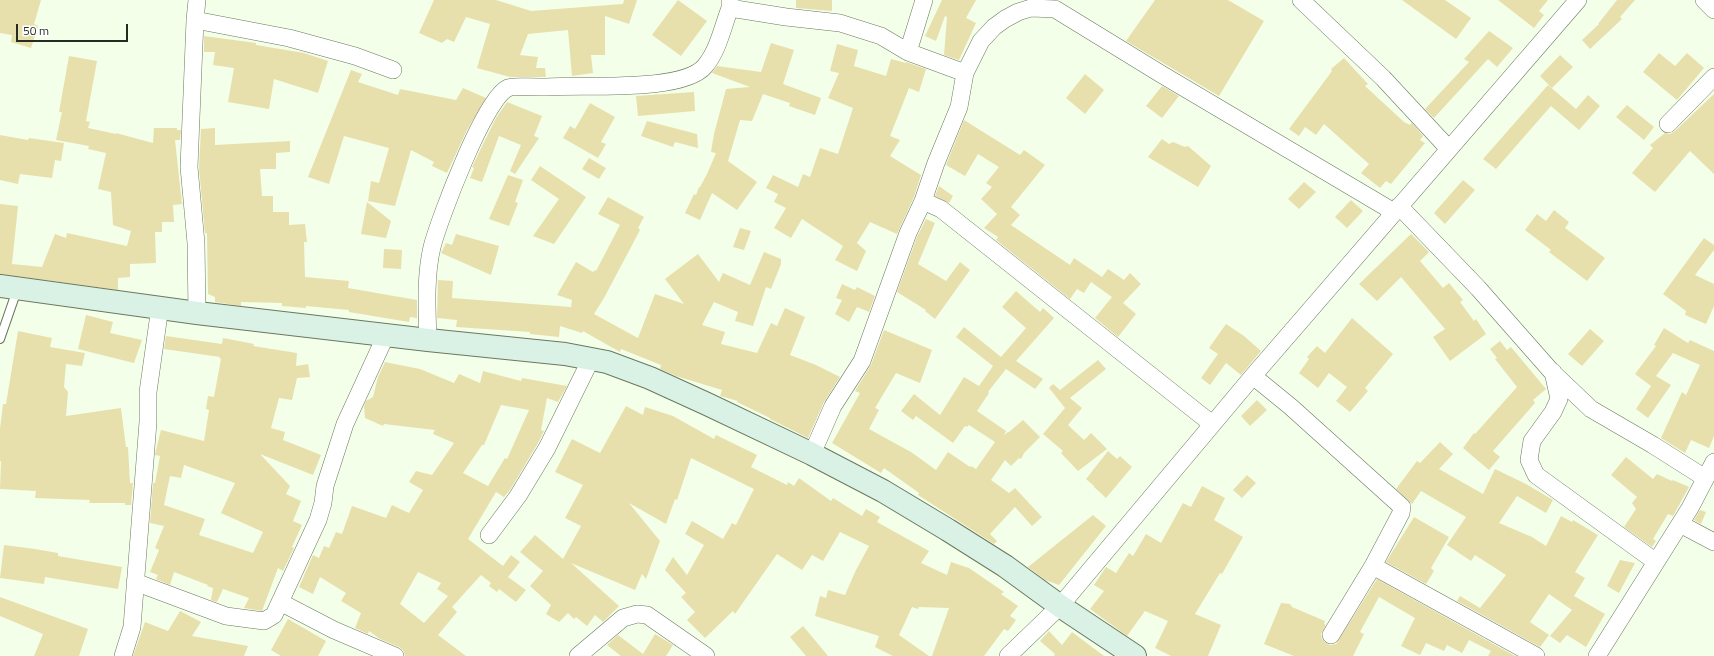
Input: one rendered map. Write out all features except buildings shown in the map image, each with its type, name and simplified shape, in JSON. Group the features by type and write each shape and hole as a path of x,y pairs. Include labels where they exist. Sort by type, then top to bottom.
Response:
{"street":[{"path":"197,0 194,20 189,167 196,243 197,312"},
{"path":"908,52 924,0"},
{"path":"1300,0 1383,78 1449,149"},
{"path":"1008,656 1060,606 1253,376 1578,0"},
{"path":"1704,0 1714,10"},
{"path":"428,340 428,276 432,247 468,150 490,107 501,91 510,87 607,87 671,81 689,77 699,72 706,65 714,51 730,4 786,18 840,23 881,36 908,52 965,73"},
{"path":"812,454 834,406 862,361 908,233 923,201 936,163 959,106 965,73 981,41 994,27 1018,12 1031,8 1057,4 1174,82 1397,209 1478,288 1552,372 1592,409 1705,478"},
{"path":"194,20 289,38 354,56 393,70"},
{"path":"1668,124 1714,77"},
{"path":"923,201 941,209 1212,424"},
{"path":"8,288 607,362 650,378 812,454 883,492 948,530 1005,566 1060,606 1135,656"},
{"path":"123,656 132,627 148,422 148,392 160,307"},
{"path":"135,582 226,616 256,621 270,619 274,615 318,520 323,503 325,486 345,424 386,335"},
{"path":"489,535 518,496 547,448 591,359"},
{"path":"1552,372 1559,399 1553,412 1532,441 1529,460 1536,476 1656,562"},
{"path":"1253,376 1291,407 1402,507 1401,513 1373,566 1331,635"},
{"path":"1597,656 1690,508 1714,462"},
{"path":"1680,524 1714,542"},
{"path":"1373,566 1536,656"},
{"path":"280,602 334,630 395,656"},
{"path":"578,656 623,618 637,614 647,615 706,656"}],"lane":[{"path":"0,339 8,288"}]}
